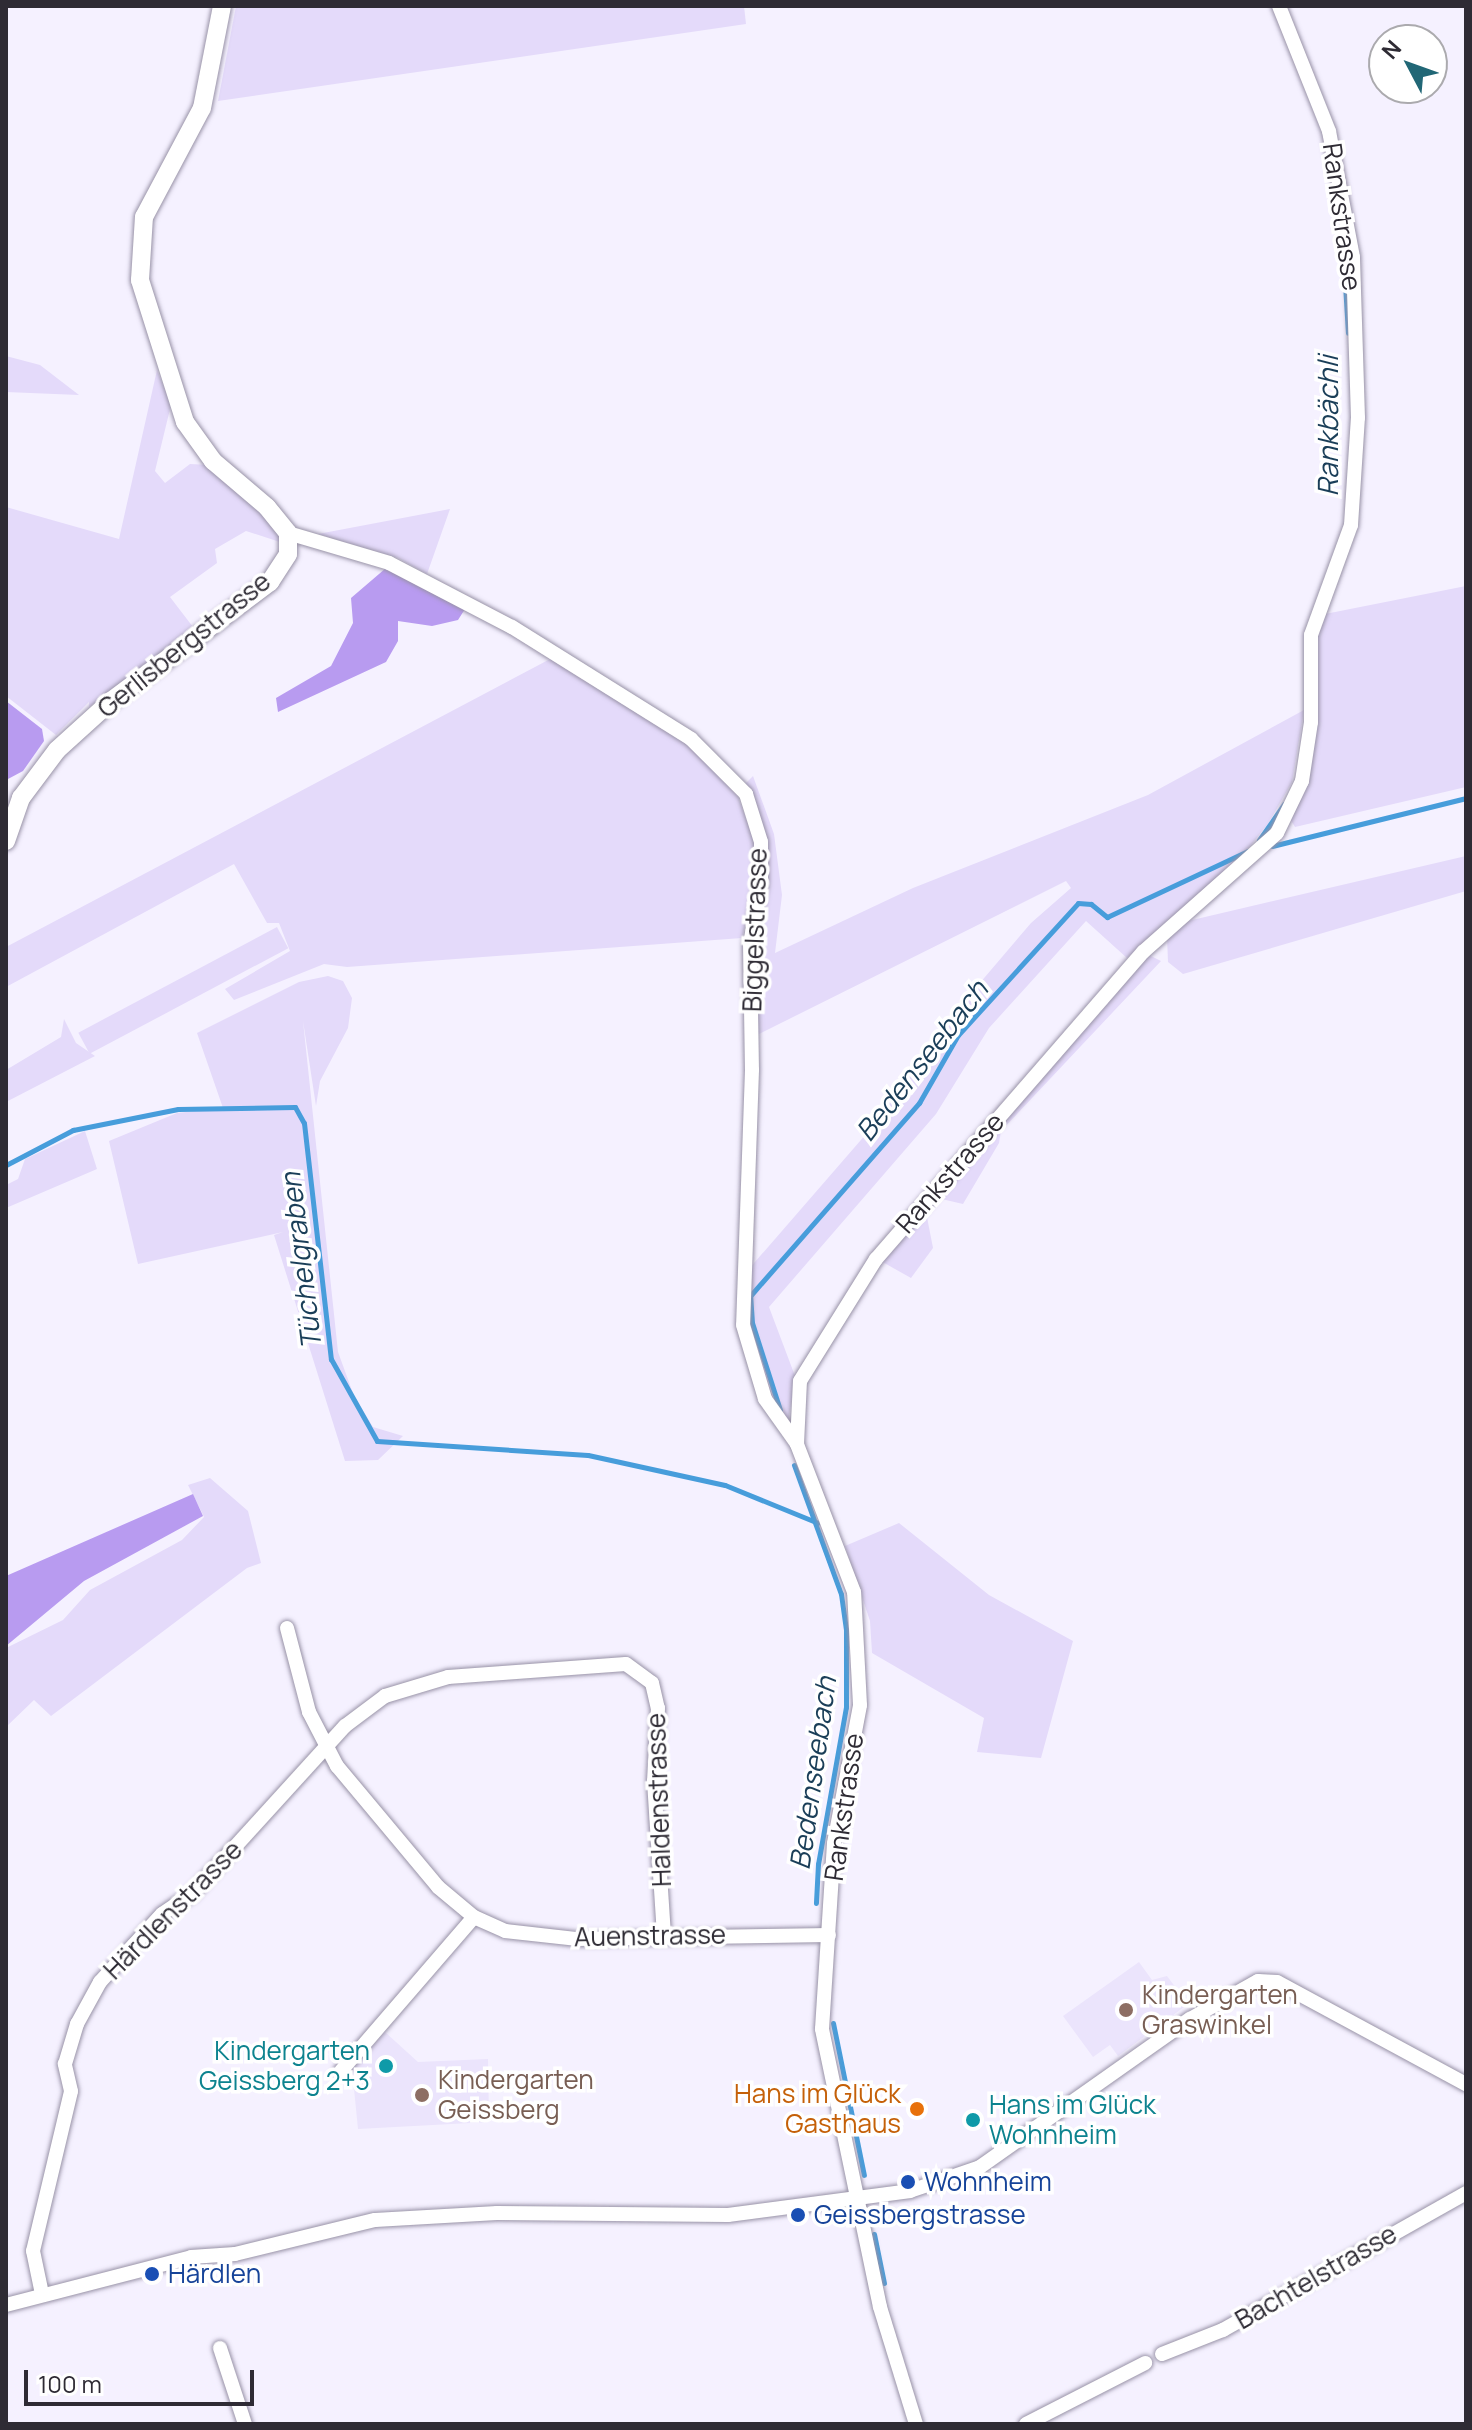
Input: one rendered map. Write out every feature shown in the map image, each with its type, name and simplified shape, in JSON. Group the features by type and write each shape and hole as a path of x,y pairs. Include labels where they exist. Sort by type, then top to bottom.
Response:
{"street":[{"path":"222,6 202,108 144,217 140,280 185,422 213,461 267,507 288,533"},
{"name":"Rankstrasse","path":"916,2424 880,2307 822,2029 834,1843 860,1705 854,1592 797,1444 800,1381 876,1259 1143,952 1277,833 1302,781 1311,722 1311,635 1351,525 1358,403 1353,257 1329,131 1279,6"},
{"name":"Gerlisbergstrasse","path":"6,841 21,798 57,750 111,701 270,582 288,554 288,533"},
{"name":"Biggelstrasse","path":"288,533 389,563 512,627 604,680 691,739 746,794 761,842 761,883 750,944 752,1070 743,1325 765,1399 797,1444"},
{"name":"Auenstrasse","path":"287,1628 309,1712 346,1777 438,1887 474,1917 524,1935 829,1935"},
{"name":"Haldenstrasse","path":"327,1746 385,1696 448,1677 626,1664 652,1683 658,1708 654,1781 664,1934"},
{"name":"Härdlenstrasse","path":"42,2294 33,2251 71,2091 65,2064 77,2024 100,1982 124,1955 162,1914 192,1894 327,1746"},
{"path":"341,2071 474,1917"},
{"path":"6,2305 42,2294 375,2220 497,2213 728,2215 910,2191 980,2167 1190,2019 1258,1981 1277,1982 1466,2084"},
{"name":"Bachtelstrasse","path":"1162,2354 1223,2330 1466,2193"},
{"path":"220,2348 245,2424"},
{"path":"1026,2424 1145,2363"}],"shaded area":[{"path":"236,6 744,6 746,24 218,101"},
{"path":"6,356 40,365 79,395 6,392"},
{"path":"157,370 171,405 155,471 165,483 190,464 209,465 264,509 283,543 246,531 215,549 217,563 170,597 193,627 89,707 89,702 56,735 6,696 6,507 119,539"},
{"path":"450,509 427,574 398,558 318,534"},
{"path":"386,568 465,609 458,620 432,626 398,621 398,641 386,662 278,712 276,698 331,666 353,623 351,598"},
{"path":"1466,586 1466,787 1295,827 1289,817 1306,781 1316,635 1325,614"},
{"path":"552,658 686,742 738,797 755,844 755,882 742,938 347,967 324,964 234,1000 225,989 290,951 279,923 267,923 234,864 6,987 6,947"},
{"path":"6,701 42,729 44,741 23,771 8,779"},
{"path":"1304,710 1292,782 1268,824 1229,872 1127,958 1086,921 989,1028 936,1114 769,1307 795,1376 788,1423 770,1398 748,1325 748,1270 880,1118 933,1038 1031,923 1071,888 1066,881 757,1035 755,945 765,883 745,784 753,776 774,834 782,895 775,953 913,888 1148,795"},
{"path":"1466,856 1466,891 1183,974 1168,962 1167,937 1188,921"},
{"path":"277,927 288,948 90,1054 78,1033"},
{"path":"1147,954 1161,961 1001,1131 999,1143 963,1204 933,1197"},
{"path":"328,976 343,981 352,998 348,1028 320,1081 316,1106 303,1021 338,1352 354,1396 373,1427 403,1436 378,1460 345,1461 274,1235 283,1232 138,1264 109,1141 177,1113 223,1108 197,1033 299,982"},
{"path":"64,1019 76,1043 95,1056 6,1102 6,1070 61,1037"},
{"path":"85,1131 97,1169 6,1208 6,1185 18,1179 25,1159"},
{"path":"925,1207 933,1248 911,1278 879,1260"},
{"path":"210,1478 248,1511 261,1563 247,1568 51,1716 34,1700 6,1727 6,1648 63,1620 90,1590 182,1540 204,1517 188,1485"},
{"path":"193,1494 203,1516 84,1581 6,1646 6,1576"},
{"path":"899,1523 989,1595 1073,1641 1041,1758 977,1752 984,1718 872,1653 870,1621 845,1546"},
{"name":"Kindergarten Graswinkel","path":"1139,1962 1152,1980 1167,1976 1188,2004 1118,2056 1110,2045 1093,2057 1063,2016"},
{"name":"Kindergarten Geissberg","path":"385,2032 418,2062 488,2059 489,2122 358,2129 352,2069"}],"waterway":[{"name":"Rankbächli","path":"1342,235 1348,333"},
{"name":"Bedenseebach","path":"1272,846 1466,798"},
{"name":"Rankbächli","path":"1259,840 1284,804"},
{"name":"Bedenseebach","path":"780,1410 752,1323 750,1296 919,1103 958,1035 1078,903 1091,904 1107,917 1248,851"},
{"name":"Tüchelgraben","path":"6,1165 73,1130 178,1109 295,1107 304,1123 331,1359 377,1441 588,1455 725,1485 818,1523"},
{"name":"Bedenseebach","path":"794,1465 841,1594 846,1631 846,1707 818,1864 816,1903"},
{"name":"Bedenseebach","path":"833,2023 864,2175"},
{"name":"Bedenseebach","path":"874,2234 884,2283"}],"place":[{"name":"Kindergarten Graswinkel","path":"1126,2010"},
{"name":"Kindergarten Geissberg 2+3","path":"386,2066"},
{"name":"Kindergarten Geissberg","path":"422,2095"},
{"name":"Hans im Glück Gasthaus","path":"917,2109"},
{"name":"Hans im Glück Wohnheim","path":"973,2120"},
{"name":"Wohnheim","path":"908,2182"},
{"name":"Geissbergstrasse","path":"798,2215"},
{"name":"Härdlen","path":"152,2274"}]}
